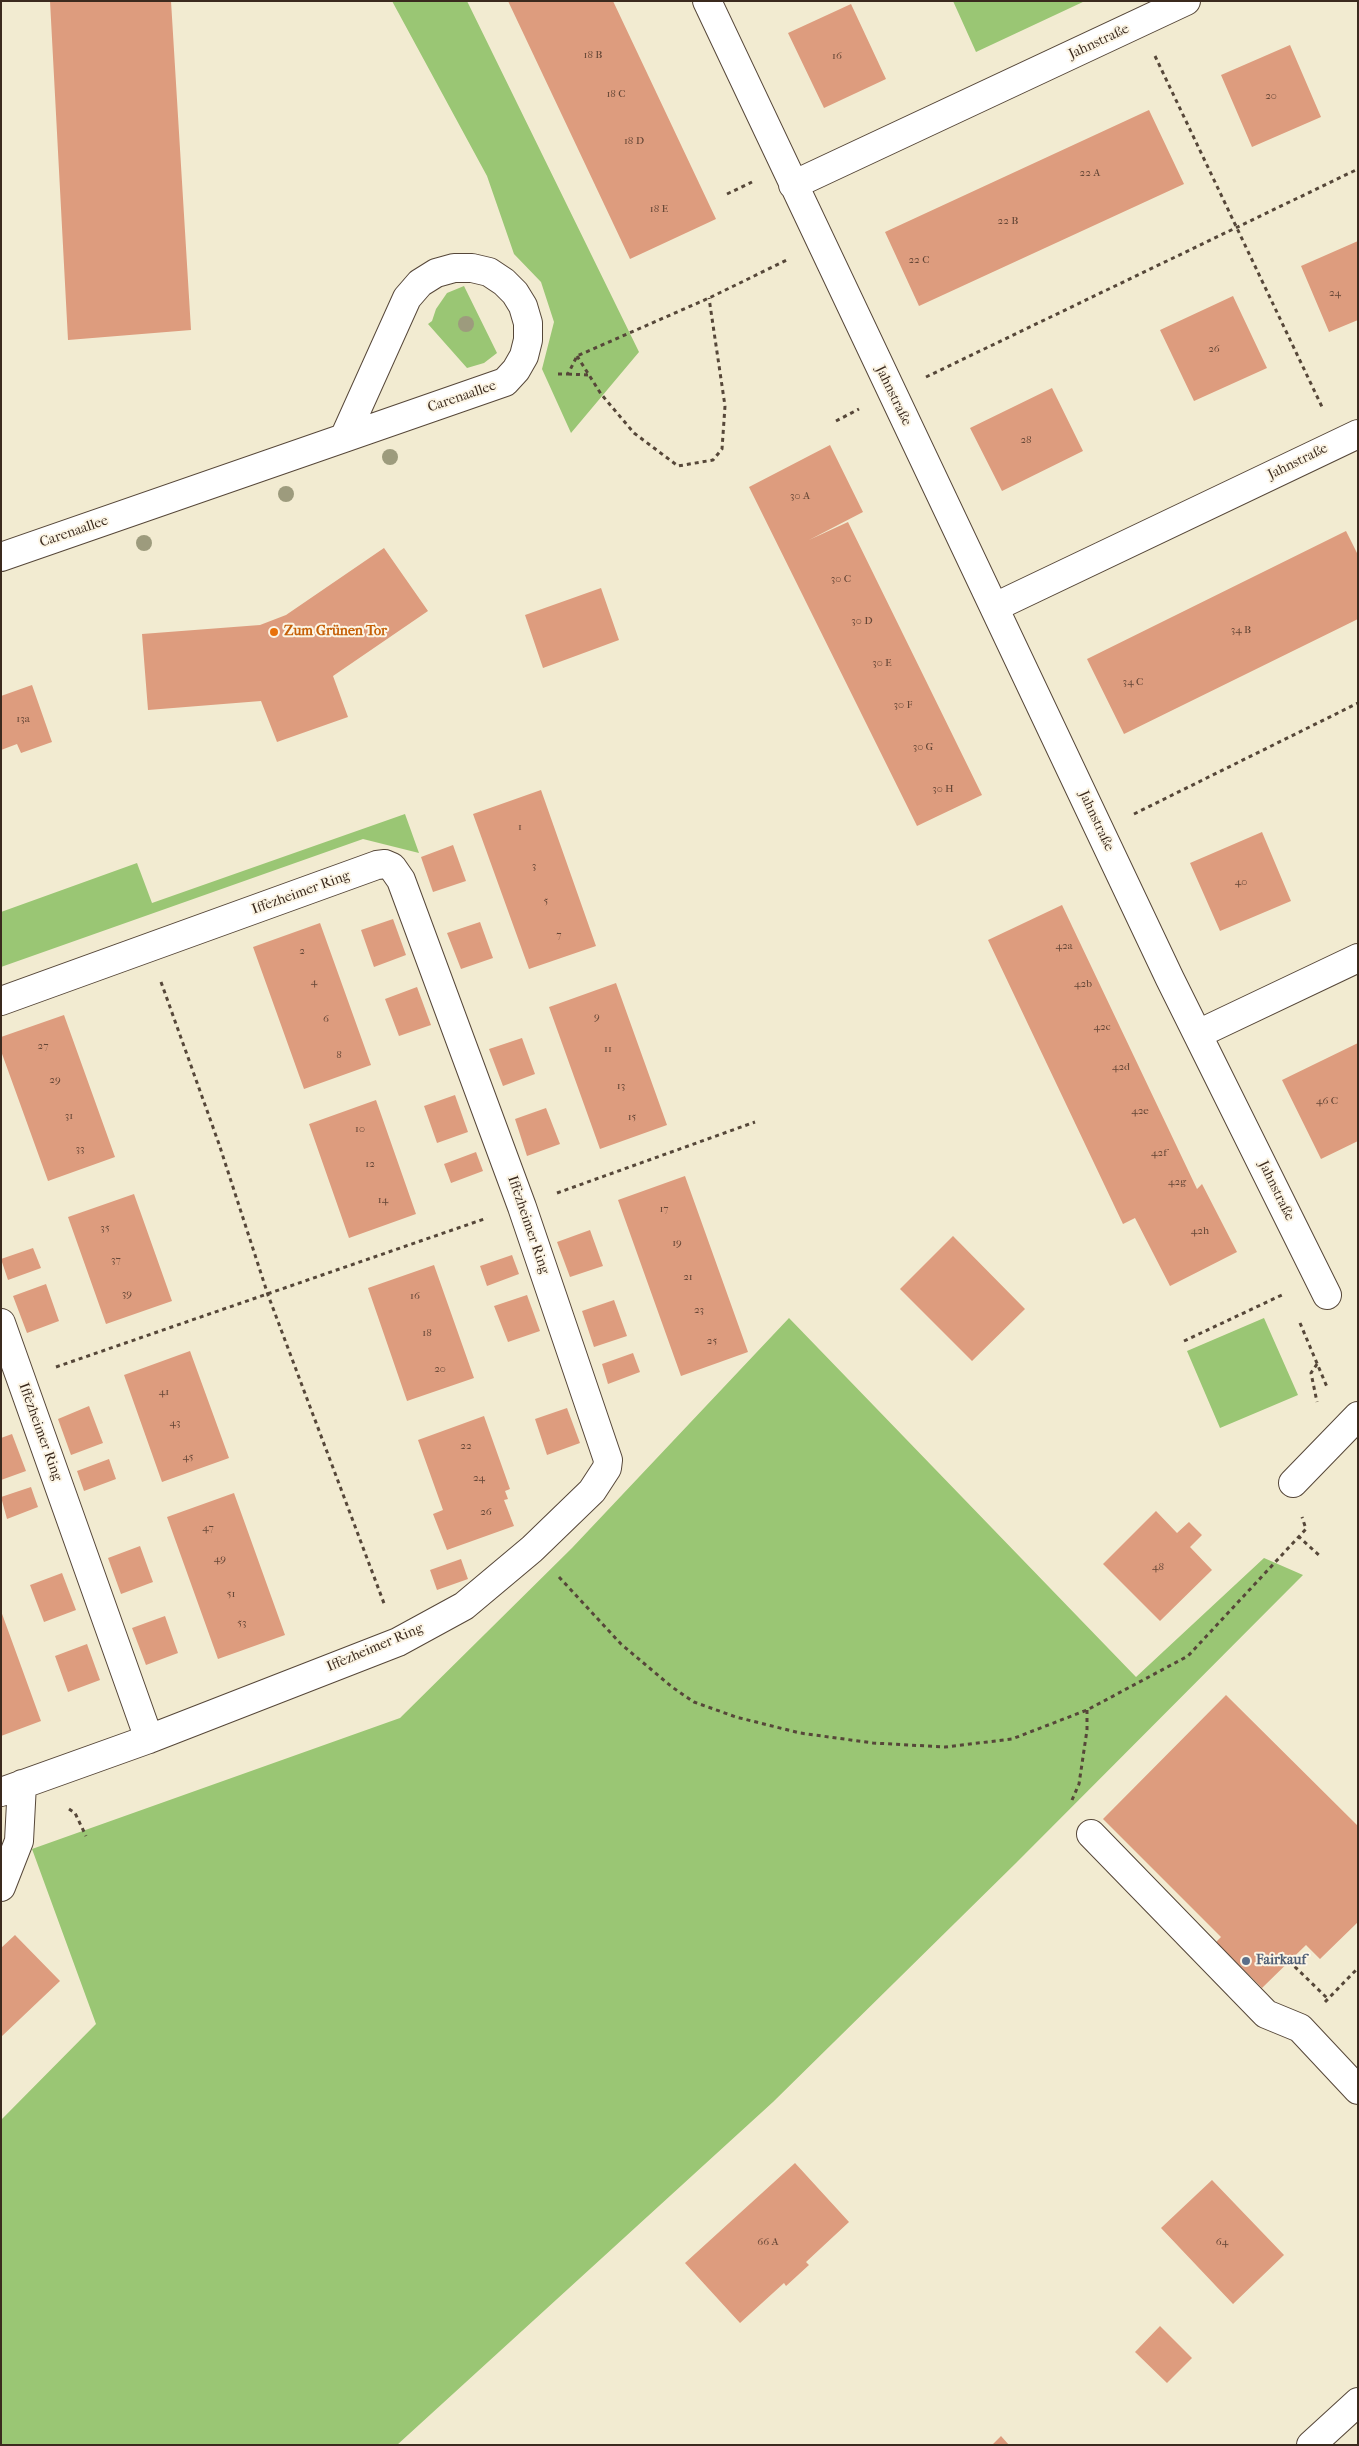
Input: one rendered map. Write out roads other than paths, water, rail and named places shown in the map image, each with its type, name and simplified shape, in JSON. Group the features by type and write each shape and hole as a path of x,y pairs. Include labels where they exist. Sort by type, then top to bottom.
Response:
{"street":[{"name":"Jahnstraße","path":"707,1 1100,830 1327,1295"},
{"name":"Jahnstraße","path":"793,185 1186,1"},
{"name":"Carenaallee","path":"1,557 344,438 505,382 516,370 524,356 528,340 526,315 515,293 504,282 489,272 472,268 454,268 436,273 420,283 407,298 344,438"},
{"name":"Jahnstraße","path":"995,607 1348,438"},
{"name":"Iffezheimer Ring","path":"1,1001 377,865 386,864 392,867 401,880 522,1207 606,1452 607,1468 592,1491 532,1549 464,1606 398,1642 149,1739 11,1788"},
{"path":"1198,1034 1358,958"},
{"name":"Iffezheimer Ring","path":"1,1323 149,1739"},
{"path":"1292,1483 1358,1416"},
{"path":"1,1887 19,1841 11,1788"},
{"path":"1091,1834 1266,2014 1300,2028 1358,2090"},
{"path":"1311,2445 1358,2402"}],"place":[{"name":"Zum Grünen Tor","path":"274,632"},
{"name":"Fairkauf","path":"1246,1961"}]}
